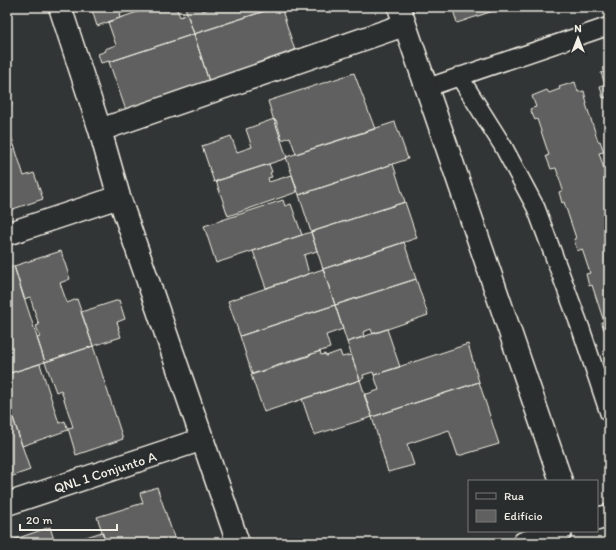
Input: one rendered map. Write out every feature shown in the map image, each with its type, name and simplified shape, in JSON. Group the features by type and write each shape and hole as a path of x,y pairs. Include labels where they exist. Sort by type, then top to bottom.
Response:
{"street":[{"path":"60,7 100,130 119,197 238,543"},
{"path":"100,130 402,16 561,480"},
{"path":"7,234 119,197"},
{"name":"QNL 1 Conjunto A","path":"7,504 203,439"},
{"path":"598,520 609,516"},
{"path":"524,543 558,532"}],"lane":[{"path":"426,88 609,26"},
{"path":"459,76 503,146 536,208 581,329 609,413"}],"building":[{"path":"91,7 140,7 119,14 120,18 97,26"},
{"path":"152,7 153,11 162,7 176,7 180,17 187,14 194,34 109,62 101,63 98,54 106,51 105,49 116,45 108,22"},
{"path":"185,7 201,7 203,11 210,7 277,7 194,34"},
{"path":"281,7 297,57 211,88 194,34"},
{"path":"452,7 505,7 457,23"},
{"path":"194,34 211,88 128,116 109,62"},
{"path":"609,70 609,106 606,97 603,98 600,86 605,84 601,73"},
{"path":"354,73 375,129 296,154 290,137 282,140 268,101"},
{"path":"575,82 578,92 584,91 586,104 598,141 600,141 604,152 599,153 606,175 609,174 609,333 606,334 601,322 604,322 592,285 589,286 586,274 590,273 582,249 577,251 574,239 576,238 564,202 562,203 559,192 563,190 556,168 551,169 546,156 549,155 537,119 535,120 530,109 536,107 532,96 547,90 549,93 560,89 559,87"},
{"path":"7,89 12,105 7,107"},
{"path":"274,119 287,158 214,182 202,146 231,136 237,152 252,147 246,129"},
{"path":"395,122 408,159 299,195 286,157"},
{"path":"7,123 24,176 34,173 43,199 7,211"},
{"path":"269,164 272,177 268,178 269,182 292,175 297,192 228,216 216,181"},
{"path":"393,164 405,202 311,232 299,195"},
{"path":"283,200 285,206 291,204 302,235 216,263 204,226"},
{"path":"405,202 417,238 323,269 311,232"},
{"path":"311,232 317,251 304,255 309,274 266,288 253,251"},
{"path":"404,242 416,279 335,305 323,269"},
{"path":"61,251 70,279 60,283 67,303 77,299 93,346 45,362 37,338 40,337 36,326 39,325 30,297 24,299 14,266"},
{"path":"14,266 45,362 7,374 7,269"},
{"path":"323,269 335,305 240,336 228,301"},
{"path":"416,279 428,315 373,334 371,329 363,332 364,337 347,342 335,305"},
{"path":"119,300 125,319 117,322 121,337 93,346 81,312"},
{"path":"335,305 343,329 326,335 330,348 252,374 240,336"},
{"path":"387,329 400,367 374,375 373,372 363,375 364,378 360,380 347,342"},
{"path":"468,344 479,382 372,417 364,395 379,390 374,375"},
{"path":"93,346 123,439 76,455 68,428 73,427 61,390 56,392 45,362"},
{"path":"320,351 321,355 325,354 326,356 340,351 342,357 351,355 360,380 264,412 251,375"},
{"path":"40,364 59,423 65,421 68,430 22,446 7,399 7,374"},
{"path":"360,380 372,417 314,435 302,399"},
{"path":"479,382 499,444 458,456 449,430 407,444 414,465 388,472 372,417"},
{"path":"7,399 30,470 7,478"},
{"path":"157,487 176,543 106,543 97,517 143,503 140,493"},
{"path":"50,527 55,543 7,543 7,542"},
{"path":"102,532 106,543 68,543"}]}
